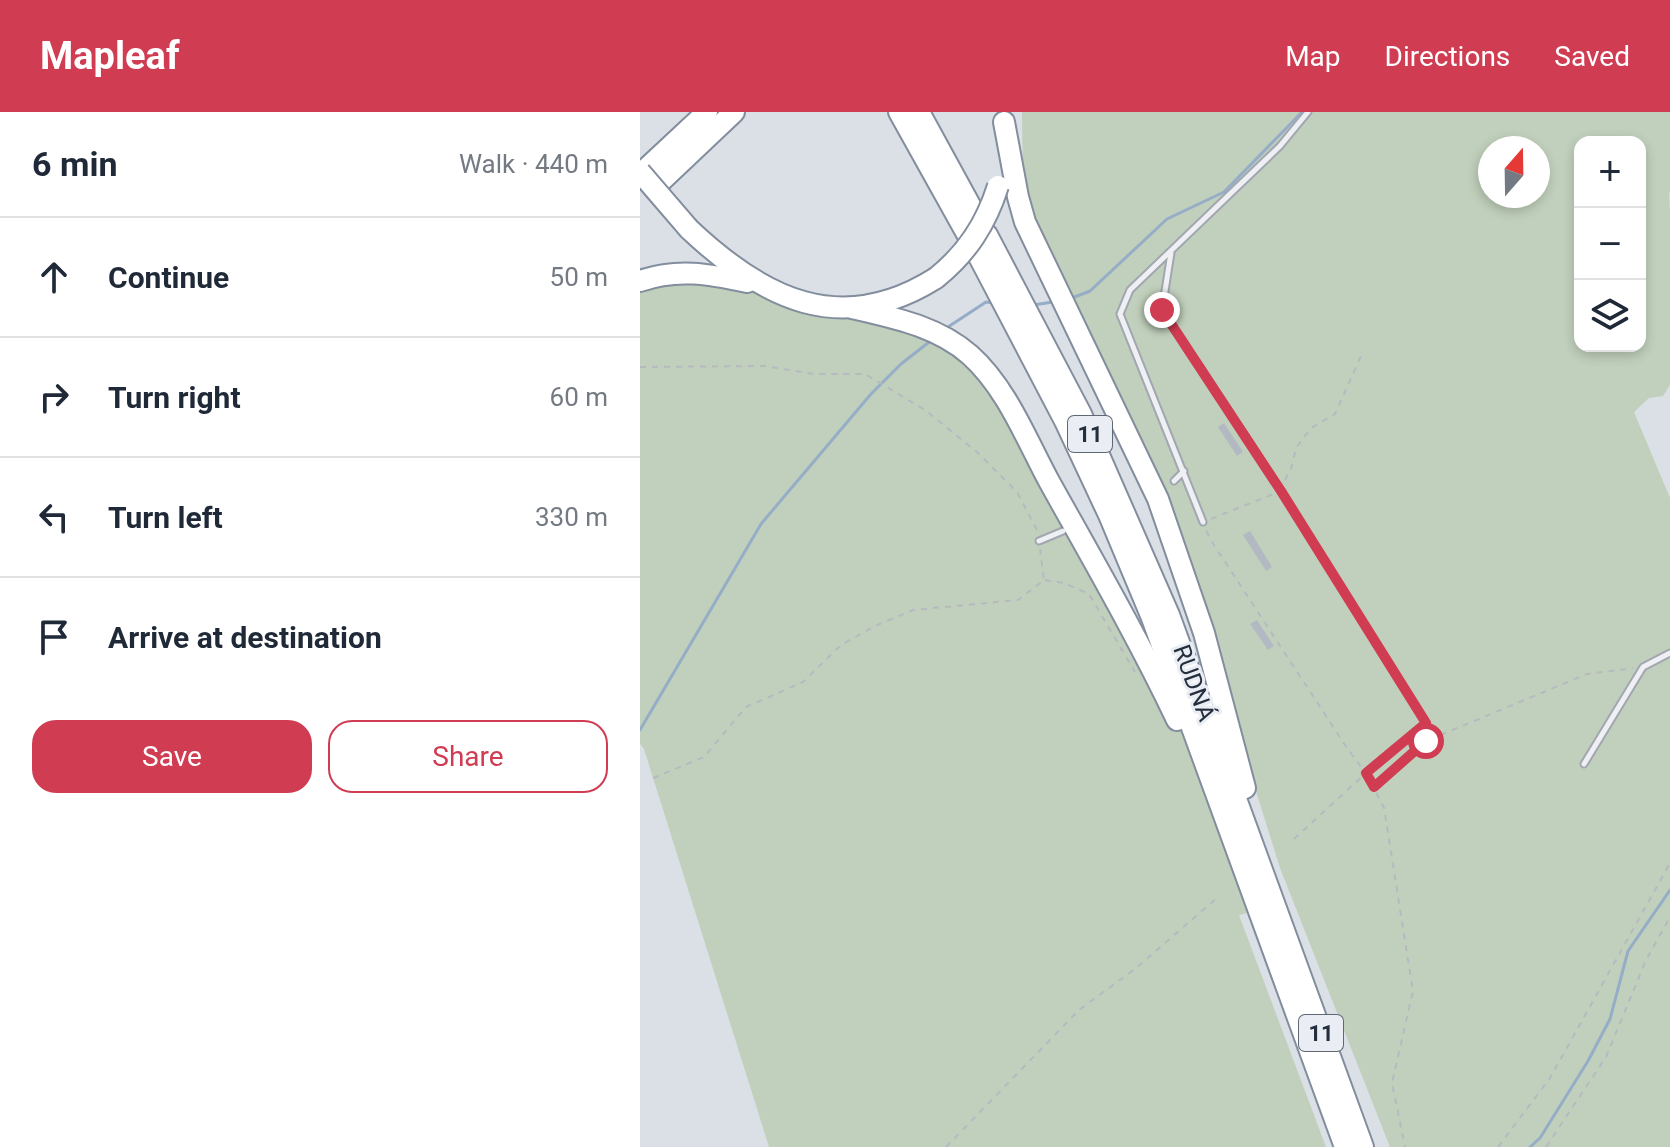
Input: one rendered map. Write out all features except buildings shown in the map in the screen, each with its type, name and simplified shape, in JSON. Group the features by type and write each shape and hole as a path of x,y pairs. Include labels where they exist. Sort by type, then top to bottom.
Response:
{"highway":[{"path":"647,183 707,112"},
{"path":"647,183 734,112"},
{"name":"RUDNÁ","path":"899,112 1058,368 1125,511 1169,615 1363,1147"},
{"name":"RUDNÁ","path":"919,112 1109,515 1152,618 1345,1147"},
{"path":"852,308 887,302 918,289 955,262 973,240 998,186 1004,117"},
{"path":"1004,117 1025,222 1129,435 1158,499 1183,567 1219,686 1280,920"},
{"path":"647,183 689,229 728,264 762,286"},
{"path":"640,281 666,273 718,276 762,286 815,305 852,308 900,320 938,334 971,356 998,388 1113,592 1180,727 1208,798 1220,807"}],"lane":[{"path":"1203,522 1185,470 1120,314 1130,290 1280,146 1308,112"},
{"path":"1171,250 1162,310 1280,489"},
{"path":"1174,481 1185,470"},
{"path":"1039,541 1063,531"},
{"path":"1584,764 1643,667 1670,653"}],"path":[{"path":"1361,356 1335,414 1311,428 1296,448 1287,479 1280,489 1203,522 1210,539 1366,773 1384,808 1413,991 1392,1083 1405,1147"},
{"path":"640,367 764,366 814,374 865,374 925,410 977,452 1017,492 1039,535 1044,580"},
{"path":"1280,489 1426,723 1294,839"},
{"path":"653,778 704,757 746,707 803,682 841,645 875,626 913,610 1018,600 1044,580 1064,583 1089,594 1136,672"},
{"path":"1374,787 1426,741 1587,674 1643,667"},
{"path":"1498,1147 1550,1078 1670,863"},
{"path":"946,1147 1079,1010 1135,969 1218,897"},
{"path":"1546,1147 1606,1057 1646,960 1670,917"}],"green space":[{"path":"1022,112 1670,112 1670,385 1663,396 1649,398 1634,412 1670,498 1670,1147 1390,1147 1280,868 1160,484 1060,279 1023,186"},
{"path":"666,273 852,308 971,356 1180,727 1258,910 1239,915 1326,1147 769,1147 640,744 640,281"}],"waterway":[{"path":"1072,298 1090,291 1167,219 1224,192 1302,112"},
{"path":"945,329 986,302 993,303"},
{"path":"1033,305 1053,302"},
{"path":"640,730 761,524 871,394 901,364 933,339"},
{"path":"1530,1147 1540,1138 1588,1061 1610,1019 1628,951 1670,890"}],"route":[{"path":"1162,310 1281,491 1426,723 1366,773 1374,787 1426,741"}]}
